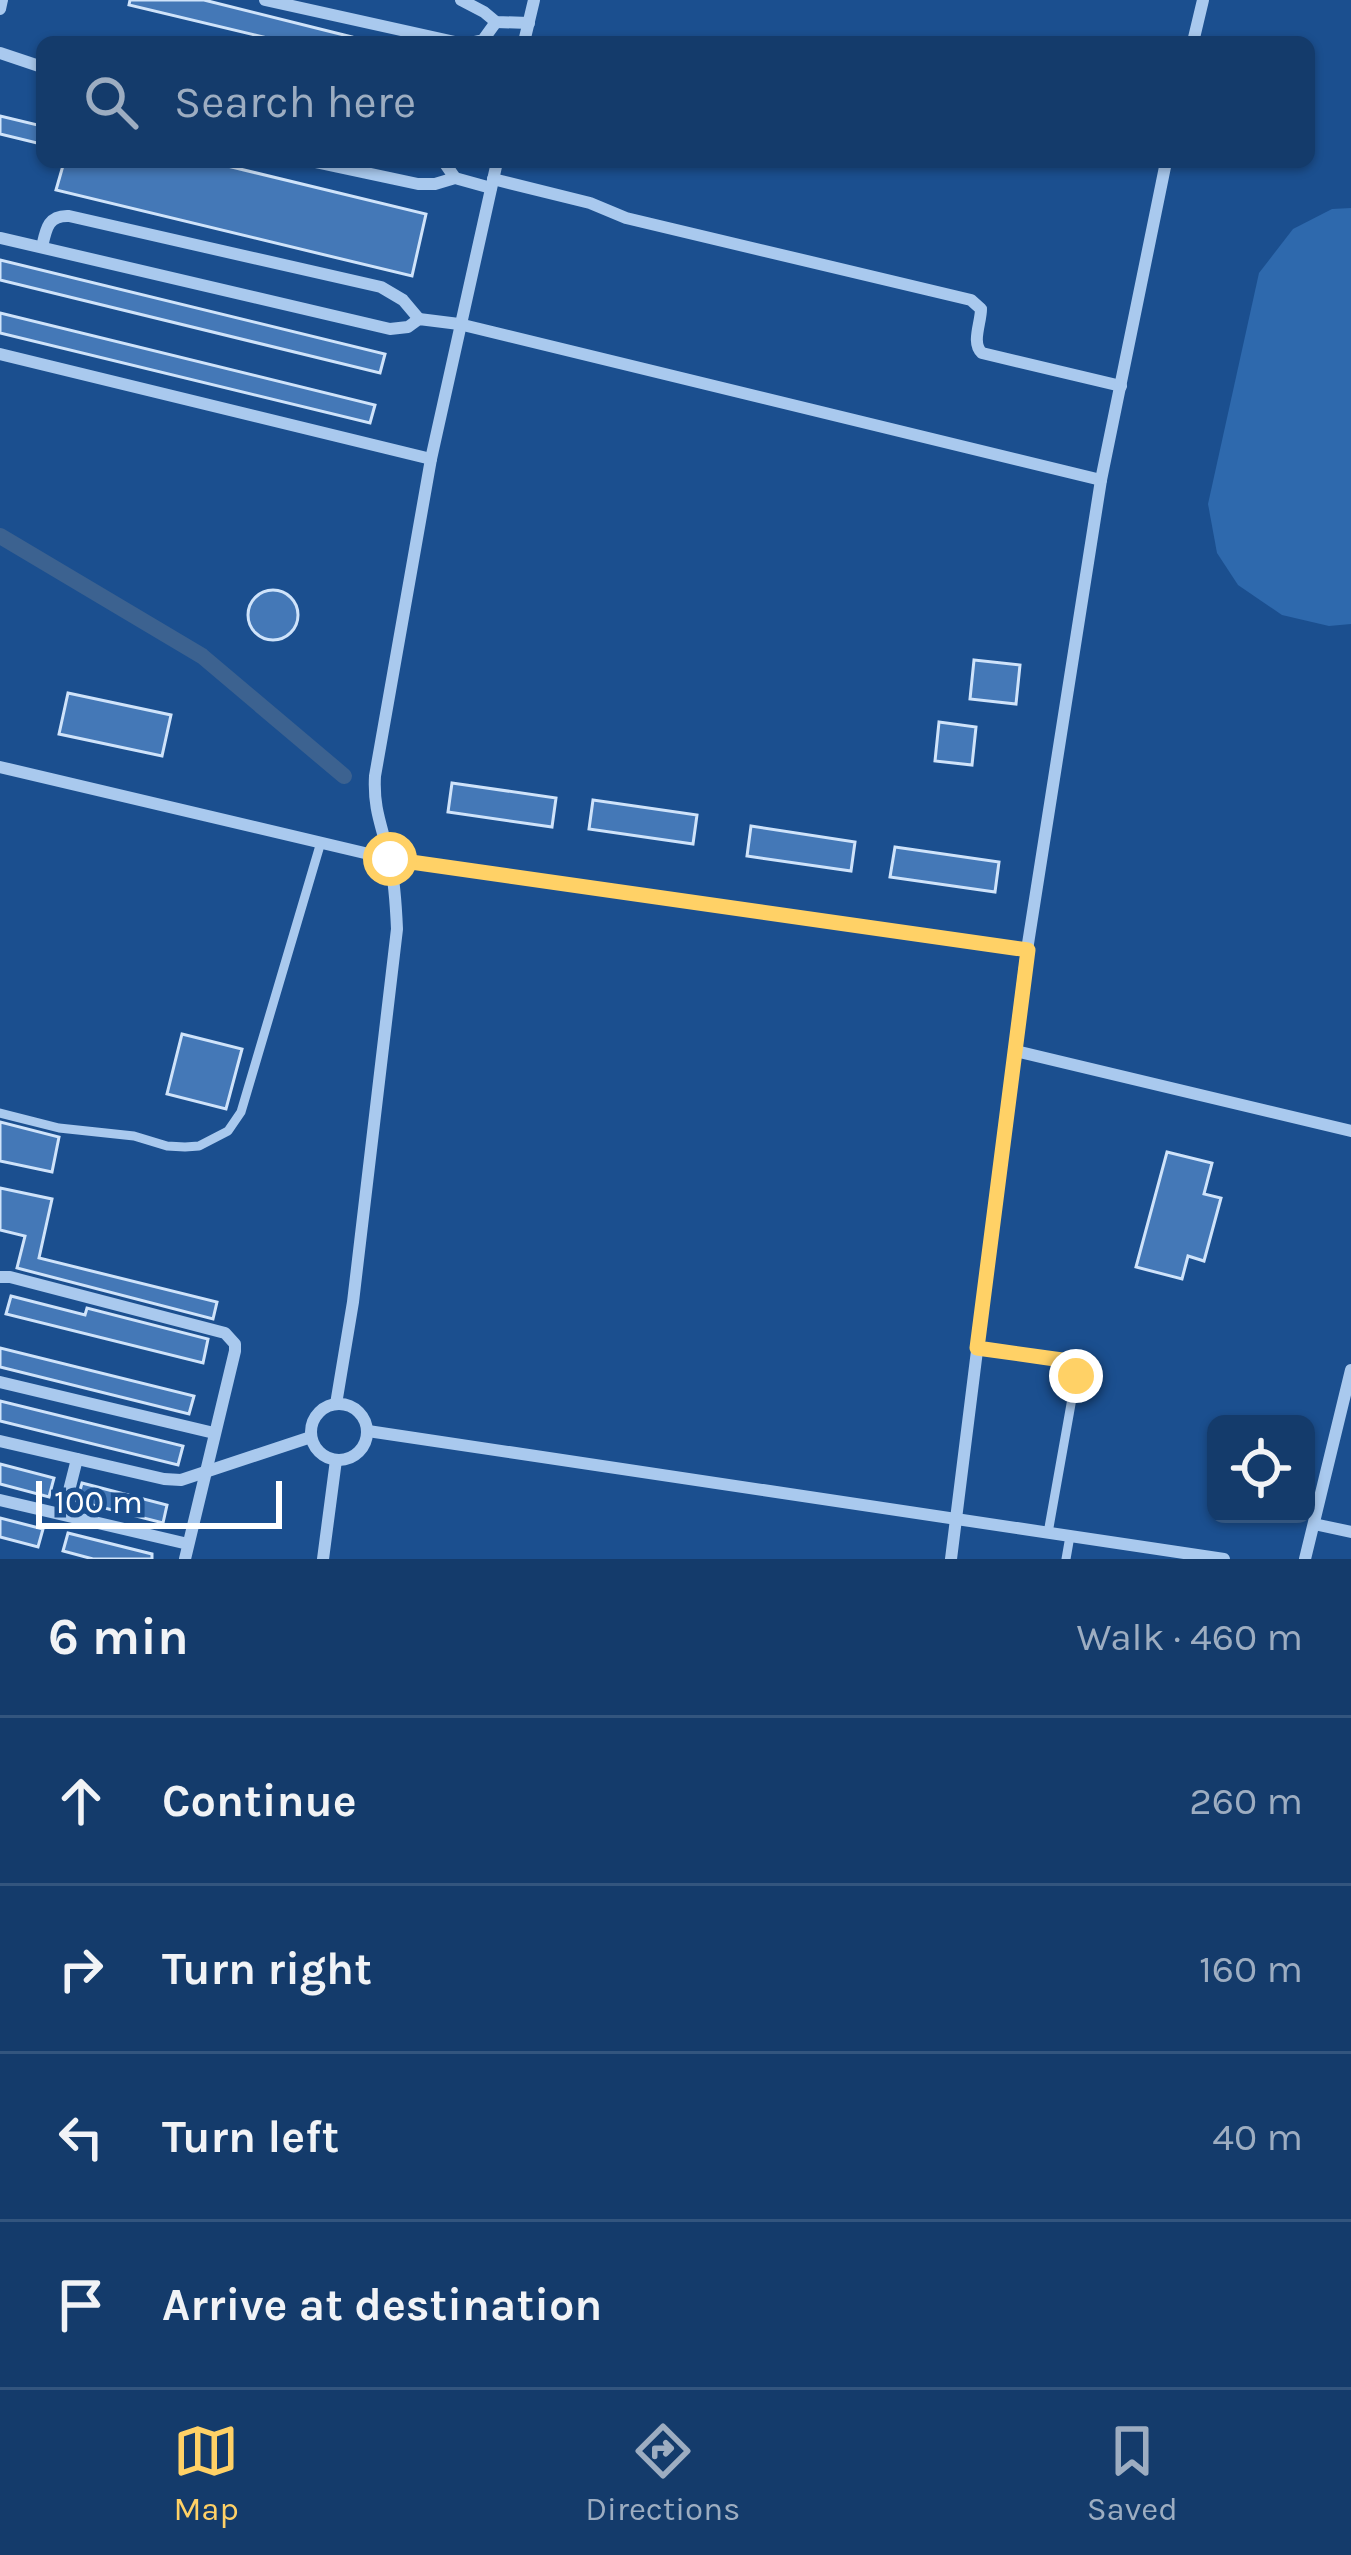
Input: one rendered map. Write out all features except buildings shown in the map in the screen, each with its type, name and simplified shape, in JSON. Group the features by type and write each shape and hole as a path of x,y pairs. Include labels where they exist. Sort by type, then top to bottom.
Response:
{"street":[{"path":"0,9 2,0"},
{"path":"265,0 428,36"},
{"path":"460,0 496,22 529,23"},
{"path":"526,36 534,0"},
{"path":"1194,36 1203,0"},
{"path":"486,36 496,22"},
{"path":"0,52 36,65"},
{"path":"344,168 418,184 455,178 590,203 626,218 971,300 982,309 976,342 982,353 1120,386"},
{"path":"448,168 455,178"},
{"path":"336,1404 397,929 390,859 374,802 375,776 431,459 496,168"},
{"path":"952,1559 1028,950 1101,480 1165,168"},
{"path":"42,247 51,220 69,216 380,287 403,300 419,319 459,324 1101,480"},
{"path":"2,238 390,329 408,327 419,319"},
{"path":"0,353 431,459"},
{"path":"0,767 390,859 1028,950"},
{"path":"1016,1051 1351,1131"},
{"path":"0,1277 225,1333 235,1344 185,1559"},
{"path":"1305,1559 1351,1370"},
{"path":"0,1382 214,1433"},
{"path":"336,1404 361,1414 368,1432 355,1456 336,1460 320,1453 311,1436 320,1412 336,1404"},
{"path":"368,1432 1224,1559"},
{"path":"0,1441 181,1480 311,1436"},
{"path":"63,1514 76,1459"},
{"path":"322,1559 336,1460"},
{"path":"0,1500 188,1544"},
{"path":"1314,1524 1351,1532"}],"lane":[{"path":"0,1113 167,1146 199,1146 228,1132 241,1112 321,842"},
{"path":"977,1348 1062,1360 1076,1376 1048,1533"},
{"path":"1066,1559 1070,1536"}],"shaded area":[{"path":"1351,208 1351,624 1329,626 1282,615 1238,585 1217,553 1208,504 1259,273 1293,229 1332,209"}],"waterway":[{"path":"0,536 202,656 344,776"}],"route":[{"path":"390,859 1028,950 977,1348 1062,1360 1076,1376"}]}
